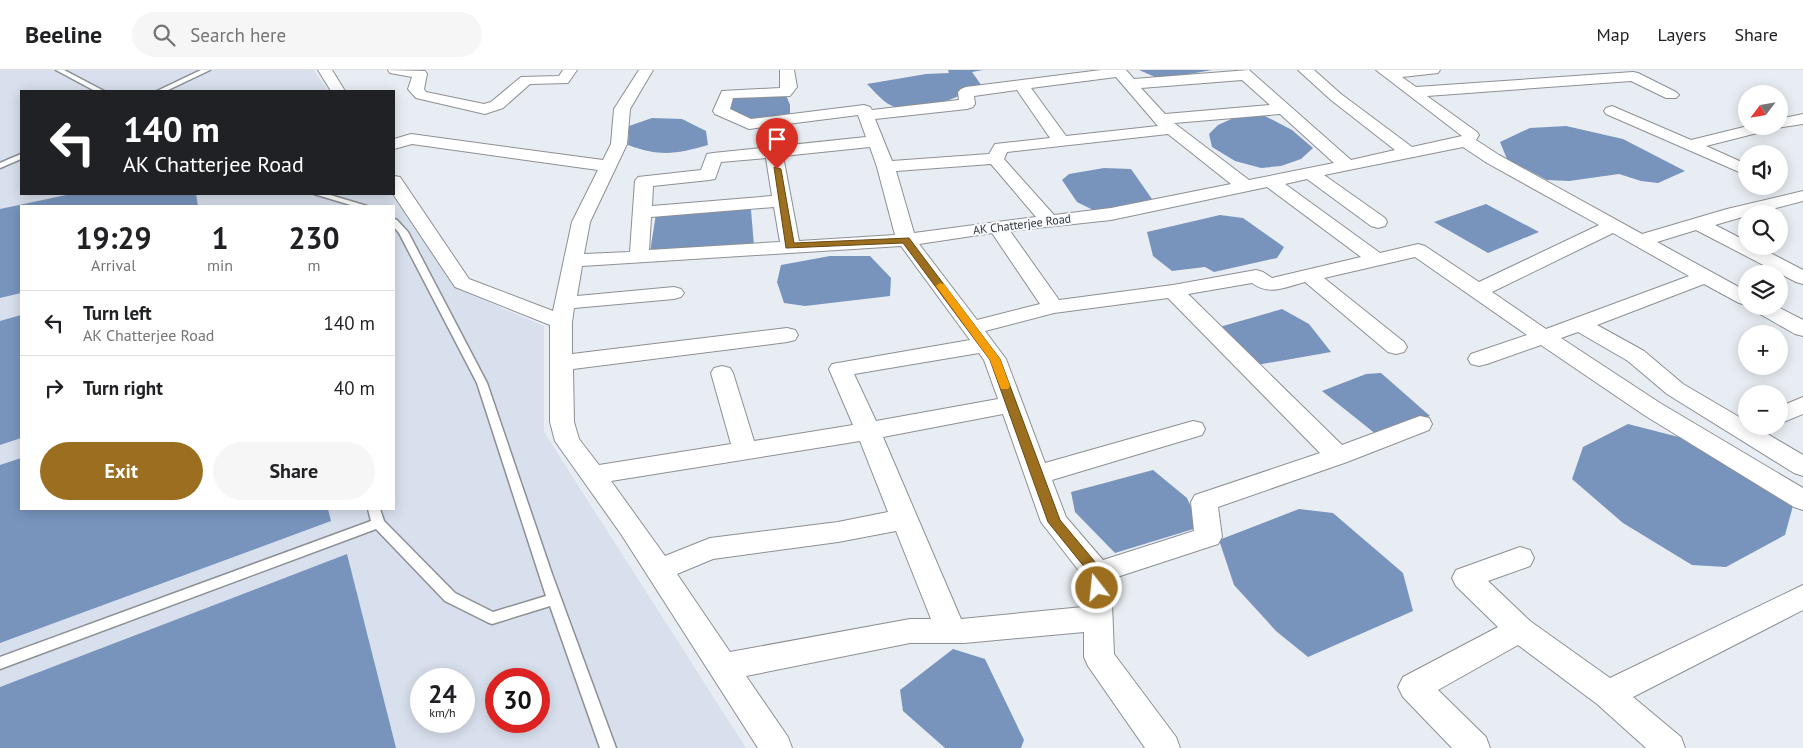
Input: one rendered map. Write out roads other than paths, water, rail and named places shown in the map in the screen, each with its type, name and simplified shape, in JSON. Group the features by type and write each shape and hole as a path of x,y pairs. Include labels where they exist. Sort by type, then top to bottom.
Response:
{"street":[{"path":"326,70 337,90"},
{"path":"395,70 420,74 416,89 421,95 485,109 497,105 526,80 563,80 570,70"},
{"path":"646,70 622,109 618,144 581,222 563,312 561,363 562,422 568,441 659,570 776,748"},
{"path":"786,70 789,87 785,93 727,94 721,111 749,124 864,110 886,167 906,240 995,359 1054,522 1097,572 1099,657 1164,748"},
{"path":"1305,70 1336,97 1409,153"},
{"path":"1386,72 1433,70"},
{"path":"1386,72 1471,135 1466,141 1493,159 1738,295"},
{"path":"866,115 967,104 966,92 1021,85 1122,75 1188,80 1243,73 1348,166"},
{"path":"1413,92 1602,74 1632,76 1671,95"},
{"path":"1122,75 1166,124 1246,187"},
{"path":"1188,80 1222,113"},
{"path":"1021,85 1061,141"},
{"path":"995,159 1001,148 1061,141 1222,113 1283,109"},
{"path":"1612,111 1738,166"},
{"path":"1788,122 1803,119"},
{"path":"749,124 755,155"},
{"path":"1689,145 1738,134"},
{"path":"395,144 411,139 608,166"},
{"name":"AK Chatterjee Road","path":"573,261 906,240 1111,214 1466,141"},
{"path":"639,257 644,181 709,175 713,158 876,142"},
{"path":"774,153 790,246"},
{"path":"886,167 995,159"},
{"path":"995,159 1049,221"},
{"path":"1311,174 1378,222"},
{"path":"395,182 462,283 563,312 674,293"},
{"path":"1271,182 1377,260"},
{"path":"1788,189 1803,196"},
{"path":"1639,241 1803,196"},
{"path":"642,212 782,201"},
{"path":"1699,224 1803,278"},
{"path":"1477,291 1612,226"},
{"path":"997,227 1053,307"},
{"path":"951,631 868,431 840,369 978,336 1053,307 1173,291 1256,276 1268,286 1418,250 1652,409 1803,500"},
{"path":"1311,277 1396,347"},
{"path":"1478,359 1544,337 1704,277"},
{"path":"1173,291 1338,456"},
{"path":"1777,315 1803,329"},
{"path":"1578,323 1636,356 1675,389 1738,422"},
{"path":"561,363 787,335"},
{"path":"722,373 746,451"},
{"path":"592,475 868,431 1011,405"},
{"path":"1788,412 1803,405"},
{"path":"1097,572 1208,537 1204,502 1338,456 1420,424"},
{"path":"1037,474 1193,429"},
{"path":"1759,435 1803,467"},
{"path":"659,570 710,550 838,532 905,519"},
{"path":"1520,558 1466,578 1520,630 1608,694 1669,748"},
{"path":"1608,694 1803,597"},
{"path":"722,667 910,631 951,631 1098,618"},
{"path":"1474,748 1414,687 1520,630"}],"lane":[{"path":"59,70 98,90"},
{"path":"163,90 207,70"},
{"path":"0,166 20,156"},
{"path":"322,195 359,205"},
{"path":"395,223 404,232 482,383 554,599 608,748"},
{"path":"374,510 378,523 450,598 492,618 554,599"},
{"path":"0,663 378,523"}],"water":[{"path":"948,70 983,70 972,72 982,86 933,106 907,109 895,107 884,101 867,84 926,74 949,73"},
{"path":"1139,70 1212,70 1184,75 1155,77"},
{"path":"786,95 790,105 790,118 752,121 727,109 731,97"},
{"path":"1238,116 1265,116 1292,130 1313,148 1301,159 1281,166 1261,168 1235,161 1212,147 1209,134 1218,125"},
{"path":"652,118 682,119 706,131 708,145 678,152 659,153 628,145 629,126"},
{"path":"1566,126 1623,139 1685,171 1658,183 1641,181 1619,174 1569,181 1547,180 1507,159 1500,142 1530,128"},
{"path":"1104,168 1131,169 1152,199 1127,208 1095,211 1077,202 1062,180 1069,174"},
{"path":"66,195 196,195 198,205 20,205 20,293 0,298 0,209"},
{"path":"1486,204 1539,232 1488,253 1434,222"},
{"path":"727,209 751,210 754,246 650,252 656,214"},
{"path":"1220,215 1243,218 1284,247 1277,258 1214,272 1205,267 1172,271 1153,256 1147,232"},
{"path":"830,256 870,256 891,278 890,296 805,306 784,303 777,282 781,265"},
{"path":"1282,309 1309,324 1331,352 1251,366 1216,328"},
{"path":"20,315 20,438 0,445 0,321"},
{"path":"1381,373 1430,416 1377,435 1322,391 1366,374"},
{"path":"1628,424 1706,444 1794,502 1785,535 1726,567 1692,565 1623,523 1572,479 1583,447"},
{"path":"20,458 20,510 328,510 331,521 0,643 0,465"},
{"path":"1153,470 1187,498 1200,527 1115,553 1075,512 1071,492"},
{"path":"1299,509 1333,513 1403,573 1413,611 1308,657 1276,631 1234,585 1219,540"},
{"path":"347,554 396,748 0,748 0,687"},
{"path":"953,649 985,659 1024,740 1021,748 945,748 903,711 900,690"}]}
